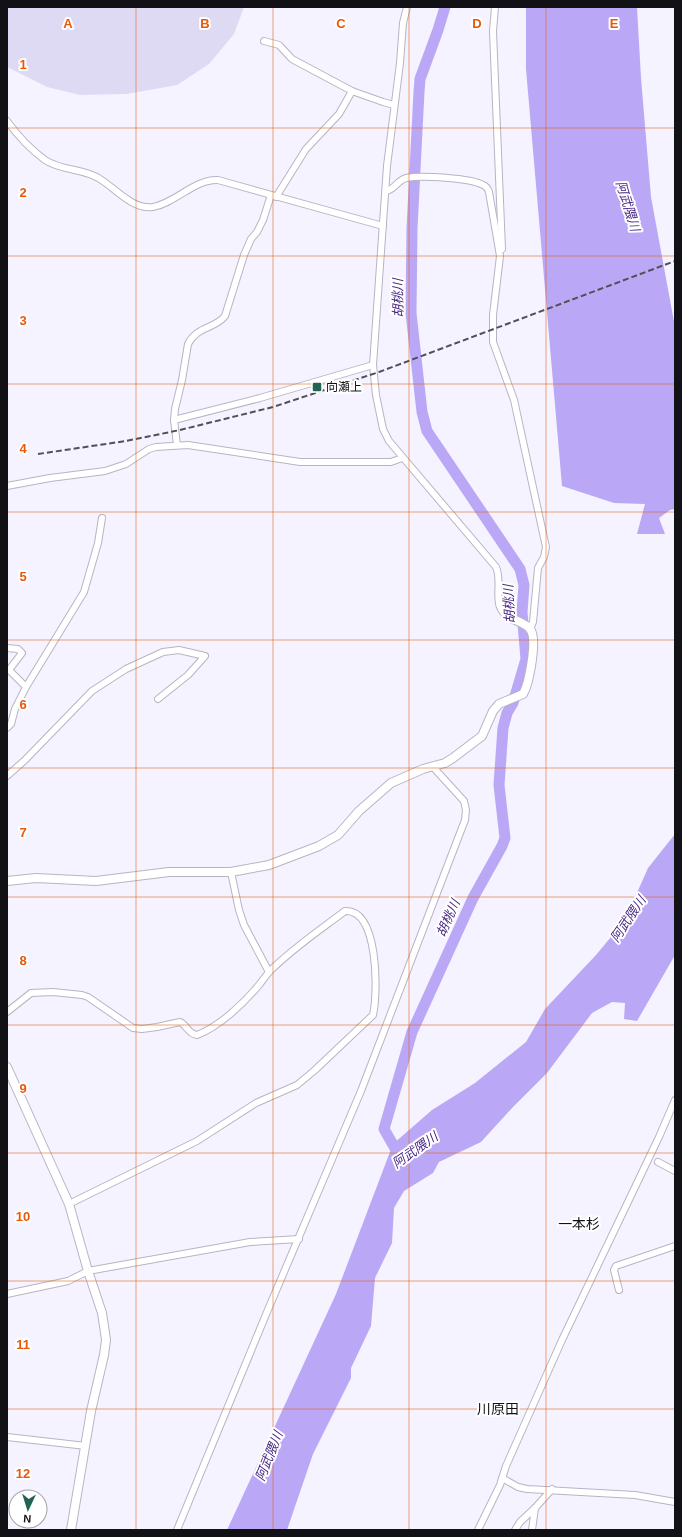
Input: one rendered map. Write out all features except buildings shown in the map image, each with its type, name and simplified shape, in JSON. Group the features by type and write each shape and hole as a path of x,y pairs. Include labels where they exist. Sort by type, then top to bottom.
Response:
{"street":[{"path":"7,881 36,878 96,881 169,872 231,872 269,865 329,841 343,831 359,811 391,783 453,758 482,736 493,710 499,704 523,694 527,685 533,641 528,628 505,615 499,606 499,575 494,564 389,441 384,429 375,390 374,364 382,226 403,24 407,7"},
{"path":"495,7 493,31 502,245 493,315 493,342 514,400 546,547 544,557 538,568 534,622 528,628"},
{"path":"264,41 279,45 292,59 352,91 394,105"},
{"path":"177,445 174,420 175,409 188,344 199,332 220,321 225,316 244,255 251,239 257,232 263,220 273,196 306,149 339,114 352,91"},
{"path":"7,121 18,136 46,161 55,166 82,171 96,177 135,204 142,206 154,206 203,183 215,180 382,226"},
{"path":"386,191 391,189 402,179 408,178 459,178 483,184 487,187 490,196 493,222 500,256"},
{"path":"174,420 260,398 374,364"},
{"path":"7,486 50,478 105,471 126,464 149,449 177,445 188,445 300,462 391,462 402,458"},
{"path":"7,728 11,724 15,709 26,687 84,592 98,543 102,518"},
{"path":"7,648 18,649 22,653 9,670 26,687"},
{"path":"7,776 25,760 92,692 126,669 163,652 179,650 205,656 188,675 158,699"},
{"path":"177,1530 362,1091 465,820 466,810 464,801 433,767"},
{"path":"231,872 239,910 244,925 269,972"},
{"path":"7,1012 31,993 53,992 82,995 94,1001 134,1028 142,1029 180,1022 186,1025 192,1033 197,1035 226,1017 252,992 269,972 297,947 345,911 352,912 359,916 364,922 370,935 377,981 373,1015 315,1070 288,1090 256,1104 197,1141 69,1204"},
{"path":"7,1067 69,1204 88,1271 102,1313 106,1340 104,1355 90,1412 86,1446 70,1530"},
{"path":"478,1530 562,1340 659,1137 675,1100"},
{"path":"658,1162 675,1171"},
{"path":"7,1294 68,1281 88,1271 250,1242 299,1239"},
{"path":"619,1290 614,1270 616,1266 675,1246"},
{"path":"7,1438 86,1446"},
{"path":"502,1478 518,1487 635,1495 675,1502"},
{"path":"515,1530 520,1522 552,1490"},
{"path":"532,1530 535,1508"}],"shaded area":[{"path":"7,7 244,7 234,34 209,64 177,85 127,94 80,95 47,87 7,67"}],"water":[{"name":"阿武隈川","path":"526,7 637,7 641,78 651,197 675,327 675,509 670,510 659,518 665,534 637,534 645,504 614,503 562,486 526,69"},
{"name":"阿武隈川","path":"675,834 675,955 637,1021 624,1019 625,1003 612,1002 592,1013 547,1073 481,1142 439,1162 433,1173 404,1191 394,1208 392,1243 375,1278 371,1326 351,1368 351,1378 313,1454 287,1530 227,1530 336,1294 393,1144 432,1110 475,1083 526,1042 545,1009 596,955 625,920 648,868"}],"waterway":[{"name":"胡桃川","path":"400,1157 384,1129 412,1032 473,898 505,838 499,785 503,728 507,713 513,703 526,659 522,612 524,585 520,569 427,431 422,412 411,313 412,228 419,92 420,79 445,7"}],"railway":[{"path":"38,454 126,441 180,430 273,407 379,372 675,261"}],"place":[{"name":"向瀬上","path":"317,387"}],"district":[{"name":"一本杉","path":"579,1224"},
{"name":"川原田","path":"498,1409"}]}
